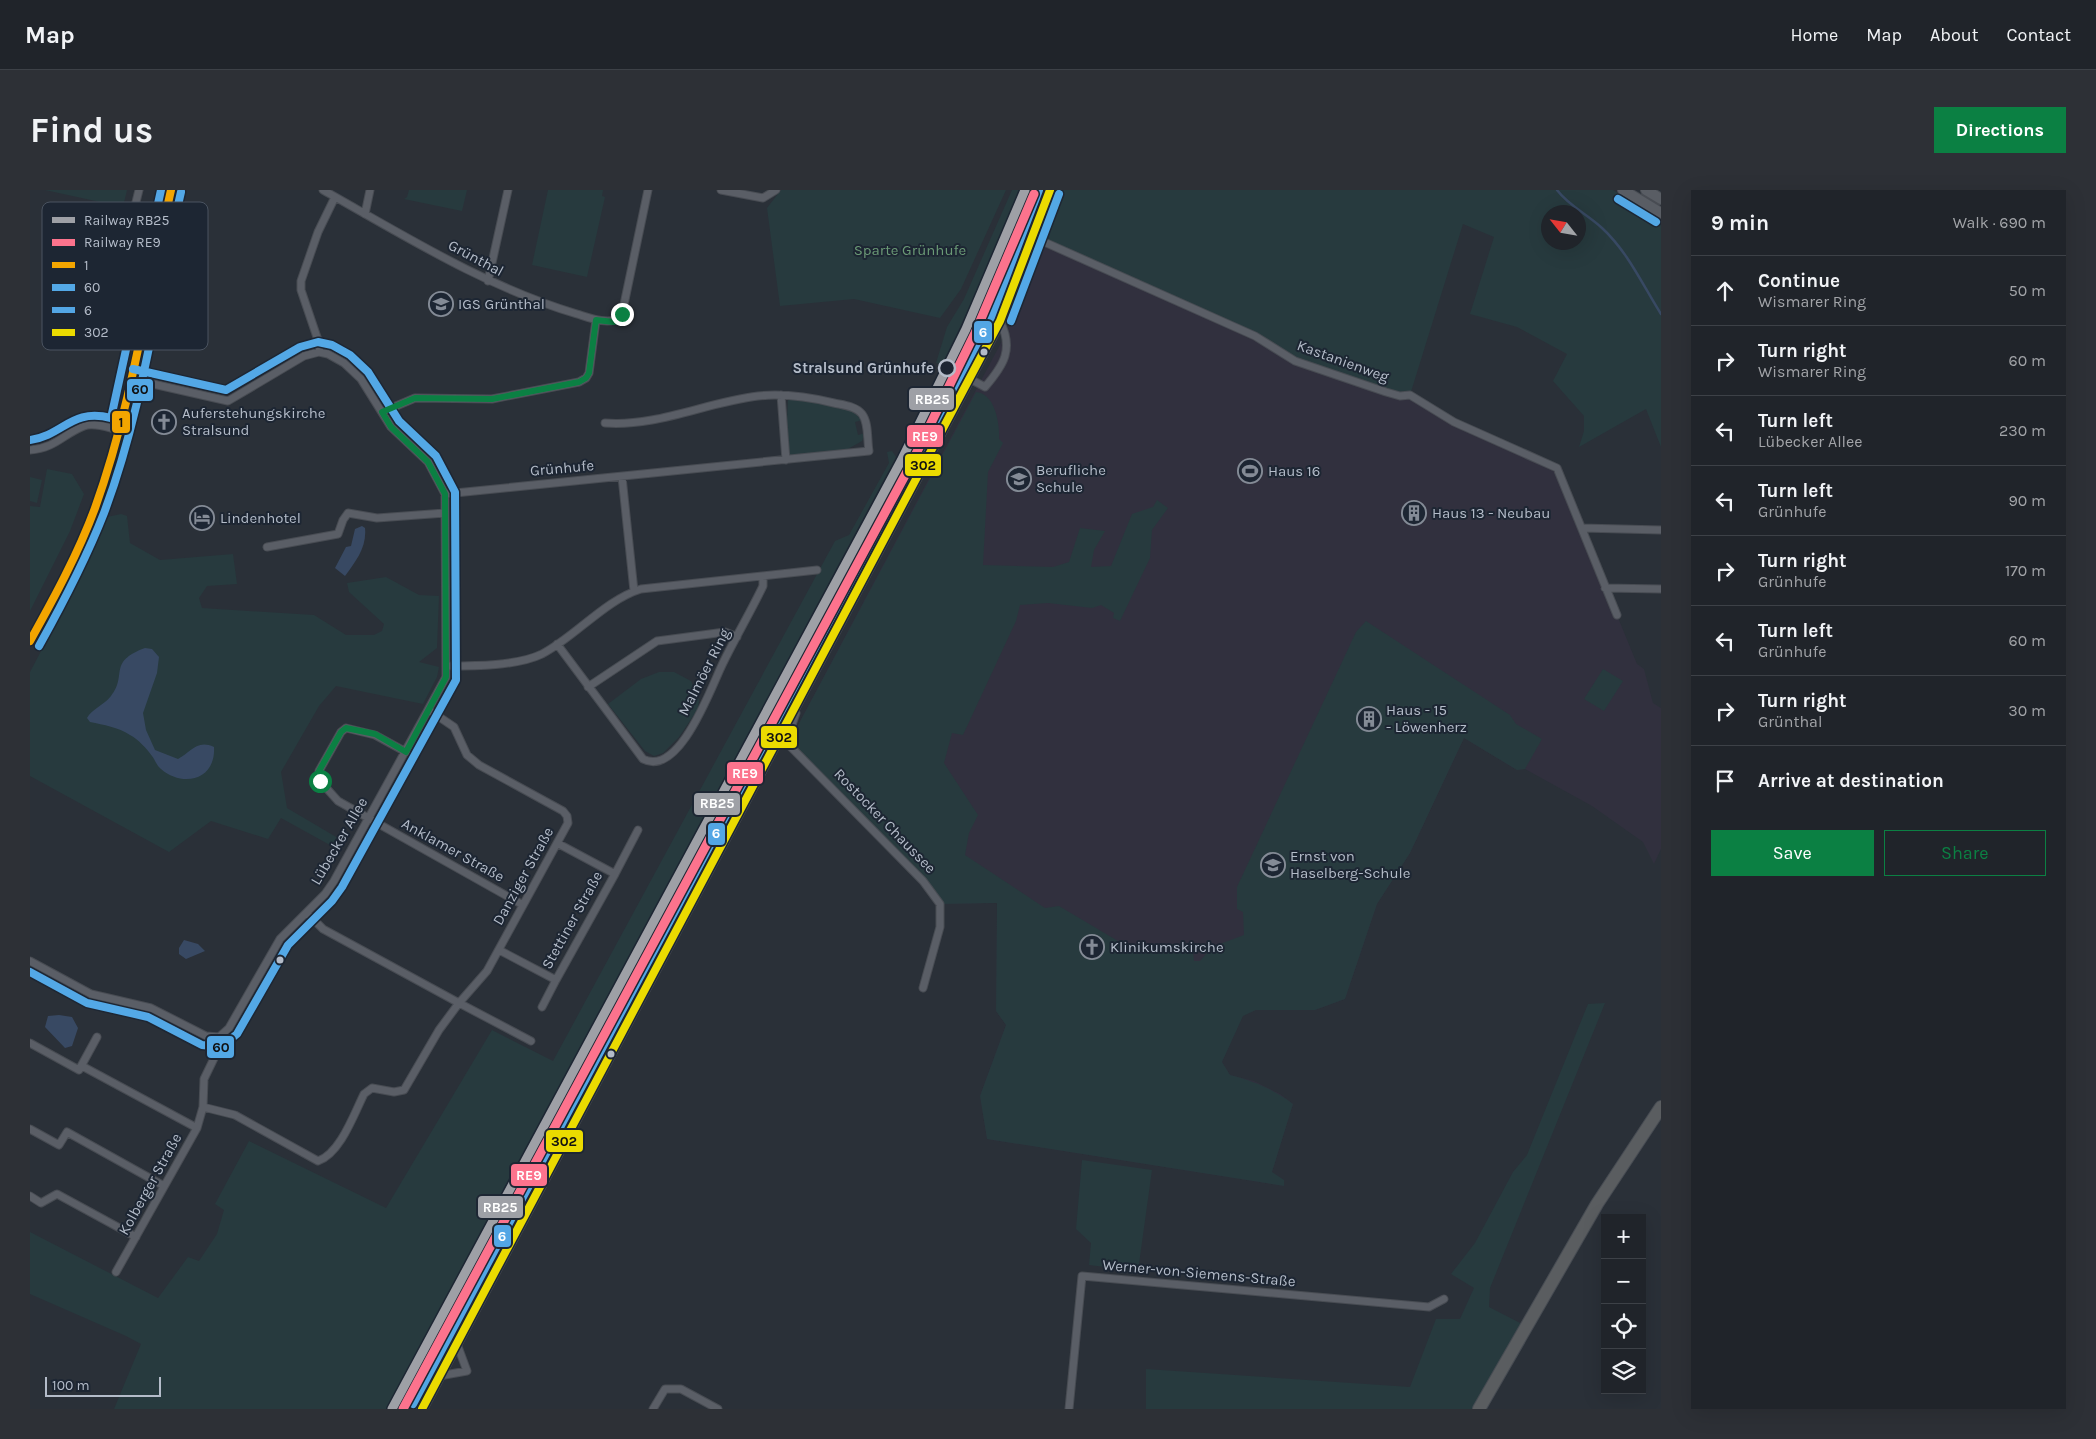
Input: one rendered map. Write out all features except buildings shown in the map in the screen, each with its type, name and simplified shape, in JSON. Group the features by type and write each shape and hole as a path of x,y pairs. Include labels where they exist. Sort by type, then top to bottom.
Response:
{"highway":[{"path":"1479,1409 1592,1212 1661,1107"}],"main road":[{"name":"Rostocker Chaussee","path":"422,1409 1000,321 1050,190"},
{"path":"1623,190 1661,213"},
{"path":"1646,190 1661,199"}],"street":[{"name":"Grünthal","path":"323,190 488,281 552,307 596,320 614,322 621,318 648,190"},
{"path":"365,214 370,190"},
{"path":"488,281 508,190"},
{"path":"721,190 763,198 776,190"},
{"path":"319,352 320,346 301,290 300,281 318,232 335,197"},
{"name":"Kastanienweg","path":"1033,237 1255,336 1294,361 1400,396 1410,394 1454,422 1557,468 1617,615"},
{"path":"382,412 415,398 492,399 579,382 586,378 589,373 596,320"},
{"path":"970,379 985,387 994,378 1008,352 1005,330 1000,321"},
{"path":"30,641 84,536 95,507 120,430 137,350"},
{"path":"131,379 228,401 304,356 319,352 336,358 353,371 391,427 428,462 445,494"},
{"path":"781,395 786,460"},
{"name":"Grünhufe","path":"445,494 868,451 865,419 861,412 853,408 803,395 758,396 645,420 605,423"},
{"path":"30,450 53,445 84,426 93,425 120,430"},
{"path":"622,477 634,591"},
{"name":"Lübecker Allee","path":"219,1037 230,1028 280,938 307,913 334,881 446,677 445,494"},
{"path":"267,547 338,534 342,520 348,513 377,518 445,513"},
{"path":"1582,528 1661,530"},
{"path":"447,666 524,661 543,653 634,591 816,570"},
{"name":"Malmöer Ring","path":"557,644 643,759 650,763 658,762 681,742 694,725 763,586 763,576"},
{"path":"1605,588 1661,589"},
{"path":"588,687 656,641 725,632 737,638"},
{"name":"Rostocker Chaussee","path":"805,687 786,742 923,881 940,904 940,927 923,988"},
{"name":"Danziger Straße","path":"203,1107 235,1115 318,1161 326,1158 334,1150 364,1094 372,1088 394,1092 404,1090 439,1030 459,1003 480,981 499,950 568,824 568,816 563,811 478,765 467,754 454,727 447,720 429,710"},
{"name":"Anklamer Straße","path":"406,752 375,734 346,728 341,732 319,771 320,781 328,792 369,819 523,905"},
{"path":"615,874 638,830"},
{"name":"Stettiner Straße","path":"499,950 556,980 615,874 557,843"},
{"path":"307,913 323,929 531,1041"},
{"path":"30,961 91,994 138,1004 163,1014 206,1036 219,1037"},
{"path":"542,1007 556,980"},
{"name":"Kolberger Straße","path":"116,1272 197,1128 203,1107 204,1079 219,1048 219,1037"},
{"path":"30,1043 79,1070 97,1038"},
{"path":"82,1066 197,1128"},
{"path":"30,1129 59,1145 67,1132 164,1186"},
{"path":"30,1196 41,1203 57,1194 136,1238"},
{"name":"Werner-von-Siemens-Straße","path":"1069,1409 1082,1276 1429,1307 1444,1299"},
{"path":"439,1376 468,1371 456,1344"},
{"path":"653,1409 664,1389 681,1389 718,1409"}],"shaded area":[{"path":"1043,242 1410,395 1454,422 1557,468 1637,664 1644,669 1653,703 1661,708 1661,849 1654,864 1643,842 1592,806 1525,769 1517,770 1464,738 1410,853 1377,904 1345,999 1315,1010 1256,1010 1243,1015 1222,1062 1230,1075 1254,1081 1280,1094 1293,1104 1272,1172 1284,1180 1284,1186 987,1139 980,1096 1006,1025 996,1011 997,903 940,904 923,881 788,744 1003,339"}],"green space":[{"path":"45,190 127,190 124,202 100,202"},
{"path":"409,190 467,190 462,211 404,199 407,197"},
{"path":"548,190 603,190 602,196 605,197 587,277 532,265"},
{"name":"Sparte Grünhufe","path":"781,190 1006,190 961,289 940,318 854,299 780,306 767,208"},
{"path":"1012,190 1022,190 943,365 936,363 947,327 964,299"},
{"path":"1029,190 1039,190 983,334 967,354 945,398 950,400 972,356 975,357 959,389 648,972 631,994 622,1019 414,1409 395,1409 909,452 987,291"},
{"path":"1060,190 1613,190 1661,220 1661,447 1646,409 1579,447 1584,431 1584,416 1553,381 1567,354 1517,327 1470,314 1494,237 1463,224 1410,395 1400,396 1295,361 1255,336 1043,242"},
{"path":"976,392 988,398 992,403 997,418 999,439 1003,443 988,472 983,565 1053,567 1069,562 1080,528 1105,531 1094,550 1091,567 1111,566 1132,514 1153,507 1157,500 1168,508 1152,530 1150,558 1120,621 1113,618 1114,613 1101,605 1092,608 1048,603 1020,605 1016,621 963,735 952,733 944,763 978,815 969,833 965,855 1045,908 1059,906 1123,944 1192,944 1194,961 1200,961 1212,947 1244,935 1243,912 1237,909 1237,887 1356,632 1366,621 1510,715 1516,724 1542,739 1525,769 1517,770 1464,738 1410,853 1377,904 1345,999 1315,1010 1256,1010 1243,1016 1222,1062 1230,1075 1263,1086 1293,1104 1272,1172 1284,1180 1284,1186 987,1139 980,1096 1006,1025 996,1011 997,903 940,904 923,881 788,744"},
{"path":"800,398 851,410 862,420 855,422 858,435 865,433 862,441 846,450 790,455 786,440 788,400"},
{"path":"892,451 896,457 388,1409 114,1409 141,1344 30,1294 30,1232 158,1298 188,1257 199,1261 217,1234 224,1210 215,1204 249,1141 386,1208 492,1030 553,1061 835,541 849,535 889,463 887,452"},
{"path":"47,469 72,474 84,494 70,531 30,611 30,506 40,507"},
{"path":"30,477 42,480 37,503 30,501"},
{"path":"121,514 127,516 130,543 160,560 233,554 237,584 207,586 199,598 202,608 314,615 346,635 374,635 382,631 384,624 349,592 347,583 386,577 419,595 439,596 437,648 419,662 439,667 437,677 423,704 336,686 319,706 281,772 287,808 343,841 339,850 281,818 268,839 211,821 169,852 30,776 30,672 85,568 107,517"},
{"path":"1603,669 1623,681 1604,711 1584,699"},
{"path":"659,672 674,672 691,681 699,700 698,709 679,737 663,753 654,756 645,751 608,704 641,679"},
{"path":"1605,1003 1490,1288 1489,1307 1522,1324 1473,1409 1146,1409 1146,1369 1410,1387 1436,1319 1460,1319 1474,1288 1451,1274 1475,1243 1513,1172 1527,1155 1588,1004"},
{"path":"1082,1160 1152,1170 1138,1271 1089,1265 1091,1243 1076,1229"}],"water":[{"path":"362,526 365,528 365,535 362,548 345,576 335,568 346,547 351,546 355,529"},
{"path":"145,648 152,649 159,657 157,673 143,713 146,730 155,750 178,759 199,745 214,747 210,767 197,777 188,779 170,775 160,768 148,750 133,737 116,728 90,722 87,718 111,696 116,688 120,669 126,658"},
{"path":"184,940 198,944 205,951 186,959 179,954 179,948"},
{"path":"48,1016 72,1017 78,1028 72,1046 65,1048 45,1027"}],"waterway":[{"path":"1557,190 1567,201 1596,223 1620,247 1661,314"}],"rail line":[{"name":"RB25","path":"392,1409 901,461 966,329 1025,190"},
{"name":"RE9","path":"403,1409 910,466 975,333 1034,194"}],"transit line":[{"name":"6","path":"158,202 161,190"},
{"name":"1","path":"168,202 171,190"},
{"name":"6","path":"413,1404 991,317 1039,190"},
{"name":"302","path":"422,1409 1000,321 1050,190"},
{"name":"60","path":"179,202 181,192"},
{"name":"60","path":"1011,321 1059,194"},
{"name":"60","path":"1618,199 1656,222"},
{"name":"60","path":"30,972 87,1003 148,1017 202,1045 221,1047 237,1034 288,945 332,901 342,887 456,680 455,492 436,456 399,421 368,372 350,355 332,345 318,342 300,347 226,390 133,369"},
{"name":"6","path":"30,440 51,433 77,419 97,416 111,418 126,350"},
{"name":"1","path":"30,641 57,592 95,508 119,430 138,350"},
{"name":"60","path":"39,646 90,547 104,513 129,434 149,350"}],"place":[{"name":"IGS Grünthal","path":"441,304"},
{"name":"Stralsund Grünhufe","path":"947,368"},
{"name":"Auferstehungskirche Stralsund","path":"164,422"},
{"name":"Haus 16","path":"1250,471"},
{"name":"Berufliche Schule","path":"1019,479"},
{"name":"Haus 13 - Neubau","path":"1414,513"},
{"name":"Lindenhotel","path":"202,518"},
{"name":"Haus - 15 - Löwenherz","path":"1369,719"},
{"name":"Ernst von Haselberg-Schule","path":"1273,865"},
{"name":"Klinikumskirche","path":"1092,947"}],"route":[{"path":"320,781 319,771 341,732 346,728 375,734 406,752 446,677 445,494 428,462 391,427 382,412 391,406 415,398 492,399 579,382 586,378 589,373 596,320 614,322 621,318 622,314"}]}
